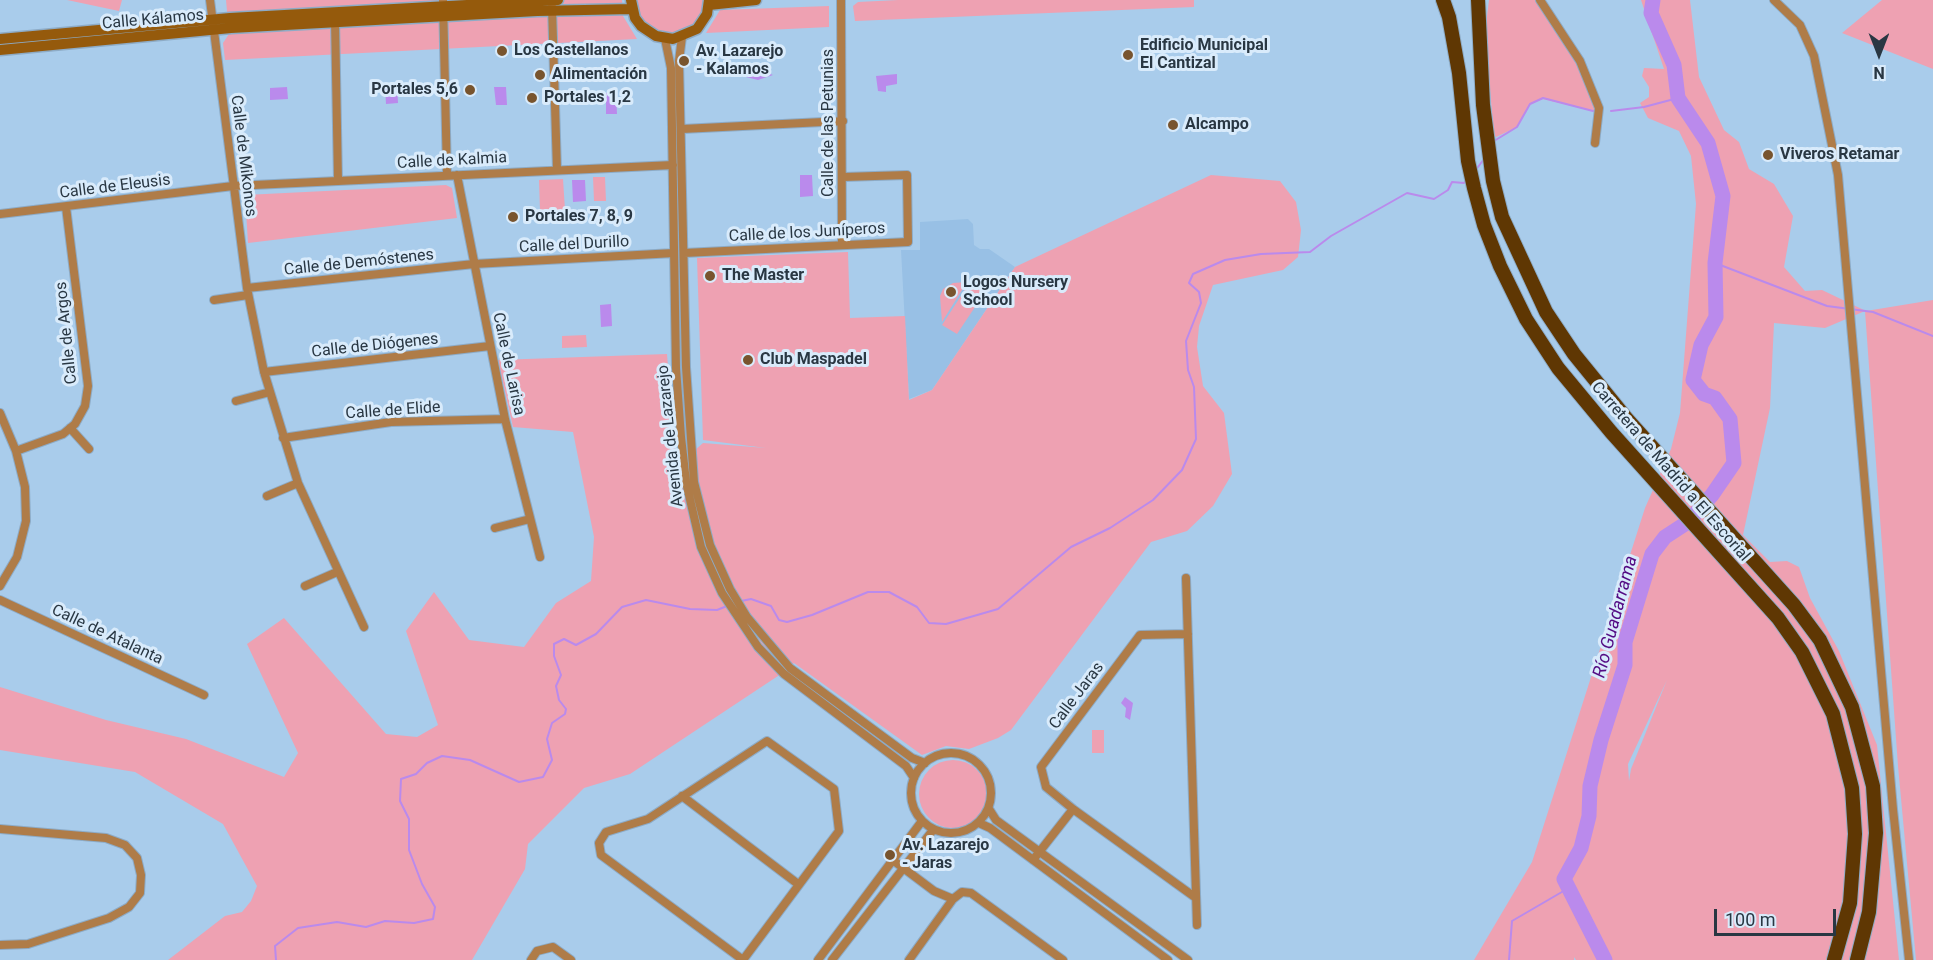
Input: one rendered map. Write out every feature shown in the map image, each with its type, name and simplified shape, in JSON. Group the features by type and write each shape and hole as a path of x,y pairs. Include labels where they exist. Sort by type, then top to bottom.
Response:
{"highway":[{"name":"Carretera de Madrid a El Escorial","path":"1443,0 1449,17 1468,161 1484,225 1526,319 1558,368 1611,432 1778,618 1802,652 1833,714 1852,788 1854,878 1850,903 1834,960"},
{"name":"Carretera de Madrid a El Escorial","path":"1478,0 1486,146 1502,217 1546,312 1574,354 1626,418 1794,605 1820,640 1852,708 1871,776 1876,833 1869,912 1857,960"}],"main road":[{"name":"Calle Kálamos","path":"552,4 558,0"},
{"path":"631,5 640,26 665,39 682,37 697,28 709,3 756,0"},
{"name":"Calle Kálamos","path":"0,39 444,8 552,4 631,5"},
{"name":"Calle Kálamos","path":"0,50 213,24"}],"street":[{"name":"Calle de Mikonos","path":"210,0 247,292 264,372 298,483 364,627"},
{"name":"Calle de las Petunias","path":"841,0 842,245"},
{"path":"1540,0 1580,61 1599,108 1595,143"},
{"path":"1774,0 1800,25 1814,56 1838,175 1890,774 1910,960"},
{"path":"552,4 557,170"},
{"path":"444,8 447,175"},
{"path":"335,17 338,181"},
{"name":"Avenida de Lazarejo","path":"682,37 679,61 690,482 710,545 730,589 765,641 790,668 912,758 925,763"},
{"name":"Avenida de Lazarejo","path":"665,39 670,62 676,368 690,482 701,547 722,593 758,647 784,674 906,766 914,778"},
{"path":"682,129 843,121"},
{"name":"Calle de Kalmia","path":"233,186 673,165"},
{"name":"Calle de Larisa","path":"457,175 505,419 540,557"},
{"name":"Calle de los Juníperos","path":"684,253 908,242 907,175 843,177"},
{"name":"Calle de Eleusis","path":"0,214 233,186"},
{"name":"Calle de Argos","path":"66,207 88,386 85,406 70,428"},
{"name":"Calle del Durillo","path":"474,264 674,254"},
{"name":"Calle de Demóstenes","path":"247,292 474,264"},
{"path":"214,300 247,292"},
{"name":"Calle de Diógenes","path":"264,372 490,346"},
{"path":"236,401 270,392"},
{"path":"0,413 16,452 26,487 26,521 16,556 0,586"},
{"name":"Calle de Elide","path":"284,438 391,422 505,419"},
{"path":"16,452 63,434 70,428 89,449"},
{"path":"267,496 298,483"},
{"path":"495,528 530,519"},
{"path":"305,586 337,572"},
{"path":"1186,578 1197,925"},
{"name":"Calle de Atalanta","path":"0,600 204,695"},
{"name":"Calle Jaras","path":"1188,634 1140,635 1041,767 1046,787 1196,898"},
{"path":"767,741 834,789 839,831 743,960 601,855 598,843 606,832 648,819 682,796 767,741"},
{"path":"955,753 975,761 988,777 991,798 988,809 979,823 962,832 942,833 933,830 921,821 910,796 914,778 925,763 934,757 955,753"},
{"path":"682,796 798,884"},
{"path":"988,809 996,820 1188,960"},
{"path":"1034,860 1073,809"},
{"path":"818,960 894,861 921,821"},
{"path":"979,823 990,828 1168,960"},
{"path":"0,829 106,838 125,845 137,858 141,875 140,893 129,907 109,918 27,944 0,945"},
{"path":"832,960 933,830"},
{"path":"894,861 934,891 953,899"},
{"path":"909,960 953,899 962,892 971,893 1063,960"},
{"path":"531,960 537,951 553,947 571,960"}],"shaded area":[{"path":"67,0 122,0 119,11"},
{"path":"226,0 622,0 623,16 637,39 225,60 223,43 229,34"},
{"path":"635,0 706,0 703,15 696,25 674,35 661,34 641,20"},
{"path":"1194,0 1194,7 855,21 853,6 858,2"},
{"path":"1489,0 1535,0 1581,63 1599,108 1593,111 1543,99 1530,104 1517,127 1496,137 1485,33"},
{"path":"1641,0 1690,0 1699,77 1724,130 1739,142 1749,169 1774,184 1793,216 1784,267 1805,291 1822,290 1866,311 1933,300 1933,960 1916,960 1898,766 1865,311 1825,328 1774,323 1770,408 1743,535 1770,562 1787,561 1799,567 1810,598 1839,651 1877,745 1899,960 1576,960 1574,957 1574,960 1474,960 1532,862 1645,508 1671,449 1680,413 1696,204 1691,156 1679,131 1648,118 1640,103 1649,97 1649,87 1642,76 1644,68 1664,69","holes":["1667,680 1631,769 1629,781 1628,764"]},
{"path":"1882,0 1933,0 1933,69 1842,33"},
{"path":"829,6 829,27 706,33 720,10"},
{"path":"750,71 760,72 762,75 768,73 773,75 758,80 742,76 743,72 749,74"},
{"path":"897,74 897,84 886,86 886,92 878,91 876,76"},
{"path":"397,85 398,103 386,104 385,86"},
{"path":"287,87 288,99 270,100 270,88"},
{"path":"494,87 506,87 507,105 496,105"},
{"path":"606,93 616,93 617,114 606,114"},
{"path":"800,175 812,175 813,196 800,197"},
{"path":"1211,175 1280,181 1296,202 1301,230 1298,257 1283,270 1213,285 1199,326 1197,347 1203,386 1224,413 1232,474 1213,506 1187,531 1151,542 1011,730 998,738 969,749 946,746 922,755 794,663 787,670 630,774 584,788 528,844 525,869 472,960 168,960 225,916 242,912 251,901 257,886 223,824 135,772 0,750 0,687 106,720 186,739 284,777 298,753 247,644 284,618 386,734 417,737 438,725 406,631 434,592 469,640 524,647 556,603 591,581 594,537 573,432 513,427 498,360 667,354 676,467 703,443 766,448 703,440 697,258 848,252 850,318 905,316 909,400 932,390 1015,267"},
{"path":"593,177 605,177 606,201 594,201"},
{"path":"563,179 565,210 540,211 539,180"},
{"path":"572,180 585,180 586,201 573,202"},
{"path":"446,185 452,188 457,218 248,243 245,195"},
{"name":"Logos Nursery School","path":"968,219 973,224 974,245 980,249 989,249 1015,267 932,390 909,399 901,250 920,250 920,222"},
{"path":"967,282 942,322 940,296 943,289 953,283"},
{"path":"970,282 985,292 957,334 942,325"},
{"path":"611,304 612,326 601,327 600,305"},
{"path":"586,335 587,347 562,348 562,336"},
{"path":"1125,697 1133,703 1130,720 1125,717 1126,708 1121,703"},
{"path":"1092,730 1104,730 1104,753 1092,753"},
{"path":"953,760 966,763 977,770 984,781 987,794 984,807 977,818 966,825 953,828 940,825 929,818 922,807 919,794 922,781 929,770 940,763"}],"waterway":[{"name":"Río Guadarrama","path":"1605,960 1564,879 1581,848 1589,816 1590,786 1601,740 1625,665 1625,642 1652,554 1665,537 1688,522 1712,495 1734,463 1730,419 1715,398 1704,394 1693,380 1701,345 1716,317 1715,263 1723,196 1708,143 1678,98 1674,65 1651,13 1653,0"},
{"path":"1494,141 1517,127 1530,104 1543,98 1593,111"},
{"path":"1611,111 1644,107 1678,98"},
{"path":"1475,171 1484,159"},
{"path":"741,601 751,599 771,606 779,620 787,622 812,615 868,592 889,592 917,607 929,623 946,624 998,609 1071,547 1110,528 1153,500 1182,470 1196,439 1194,387 1188,370 1186,341 1201,303 1199,292 1189,283 1193,274 1225,260 1261,254 1310,252 1331,236 1407,193 1434,199 1448,190 1452,182 1464,183 1467,179"},
{"path":"1715,263 1827,306 1873,312 1933,336"},
{"path":"276,960 275,946 298,928 337,922 366,927 385,921 414,923 433,919 435,907 422,884 409,850 409,819 400,801 401,779 416,774 427,763 442,756 470,760 519,782 543,777 552,760 547,739 552,723 565,714 566,709 559,700 556,686 561,675 554,656 554,644 564,639 576,645 596,634 622,607 646,600 690,609 717,610 727,606"},
{"path":"1509,960 1512,921 1567,889"}],"place":[{"name":"Los Castellanos","path":"502,51"},
{"name":"Edificio Municipal El Cantizal","path":"1128,55"},
{"name":"Av. Lazarejo - Kalamos","path":"684,61"},
{"name":"Alimentación","path":"540,75"},
{"name":"Portales 5,6","path":"470,90"},
{"name":"Portales 1,2","path":"532,98"},
{"name":"Alcampo","path":"1173,125"},
{"name":"Viveros Retamar","path":"1768,155"},
{"name":"Portales 7, 8, 9","path":"513,217"},
{"name":"The Master","path":"710,276"},
{"name":"Logos Nursery School","path":"951,292"},
{"name":"Club Maspadel","path":"748,360"},
{"name":"Av. Lazarejo - Jaras","path":"890,855"}]}
